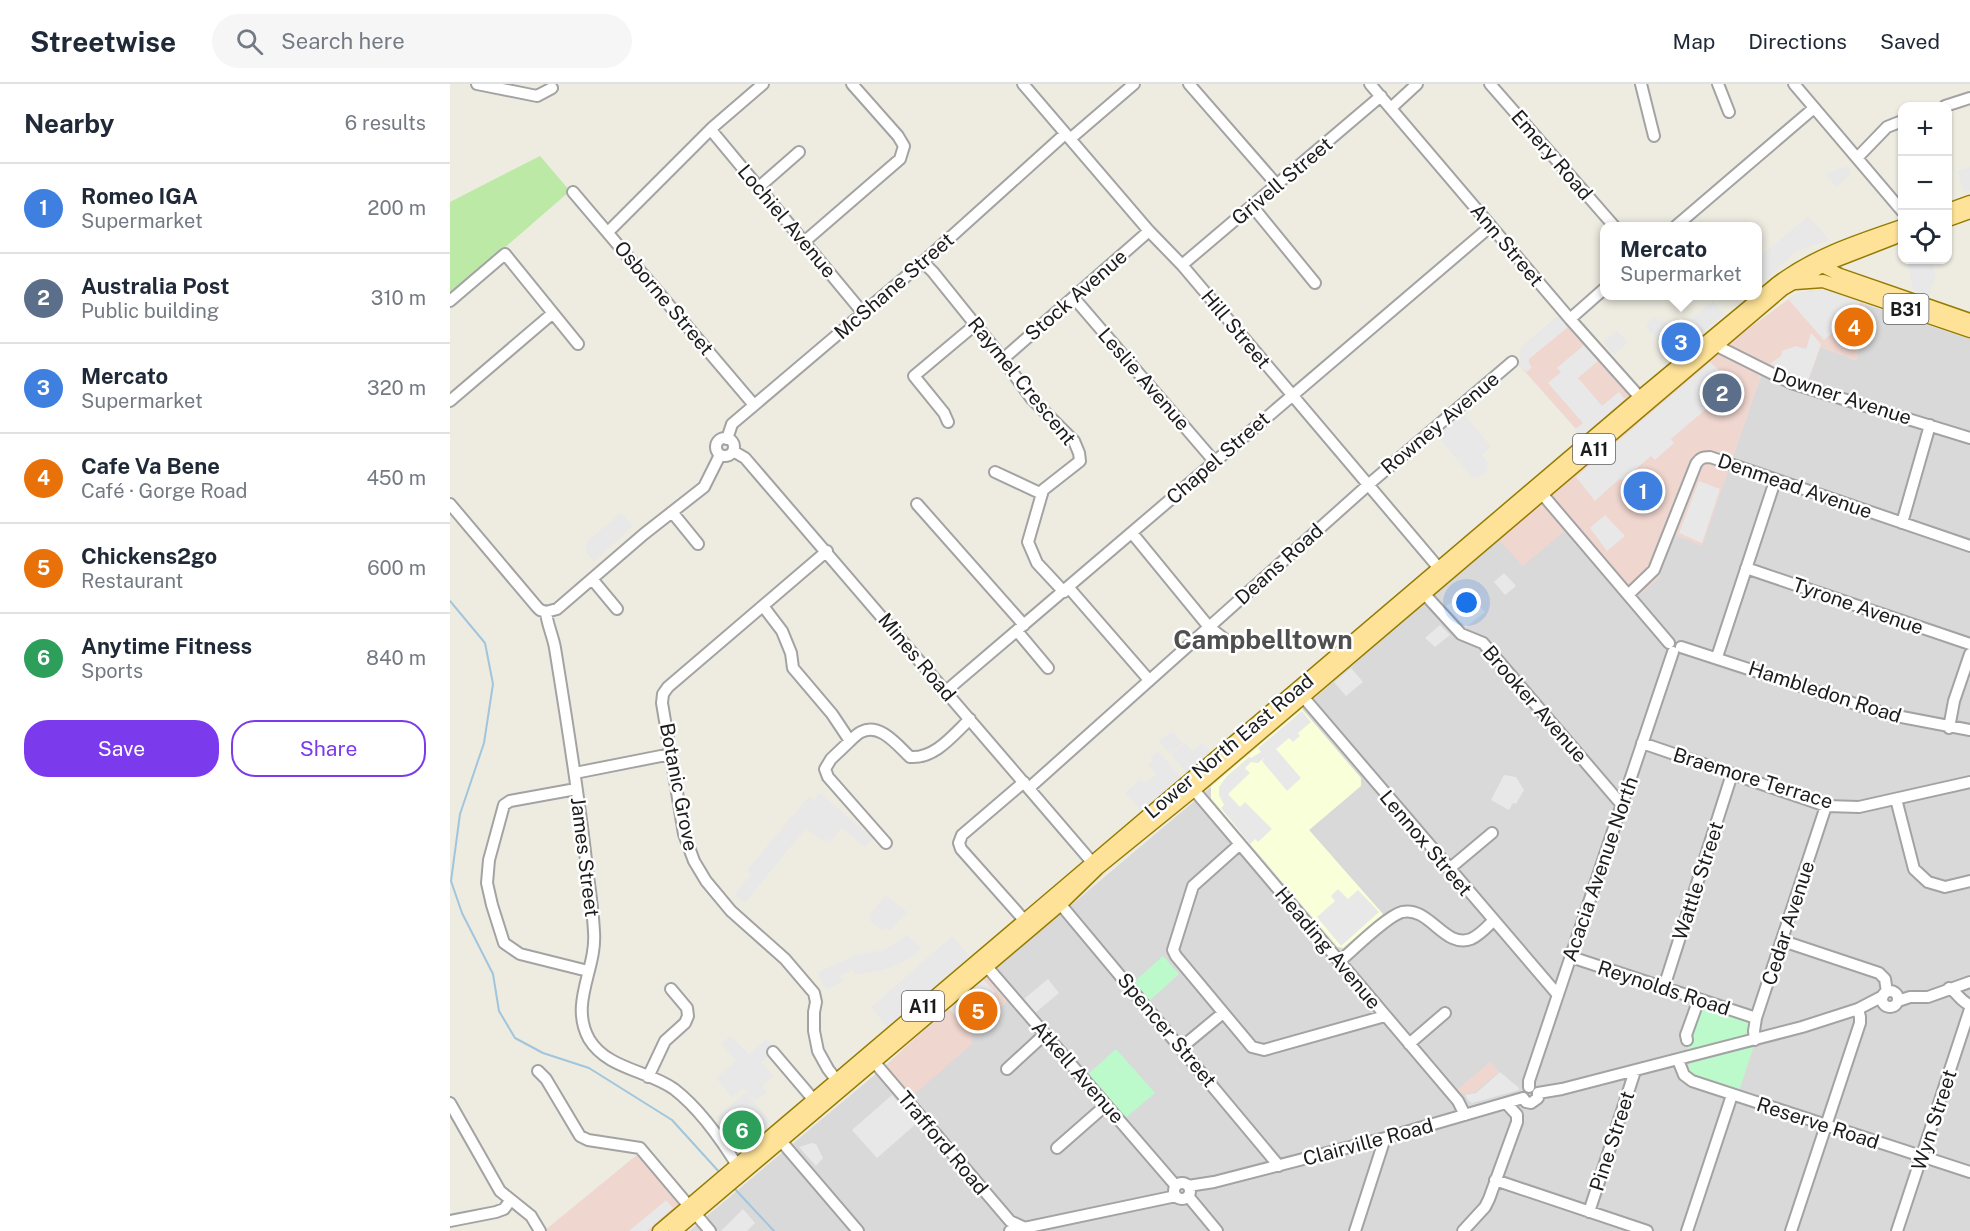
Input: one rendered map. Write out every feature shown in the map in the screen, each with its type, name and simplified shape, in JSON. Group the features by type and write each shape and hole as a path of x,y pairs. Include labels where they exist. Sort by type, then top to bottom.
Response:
{"main road":[{"path":"1952,208 1970,202"},
{"path":"1952,218 1970,212"},
{"name":"Lower North East Road","path":"1643,401 1717,346 1832,250 1898,227"},
{"name":"Lower North East Road","path":"1762,296 1792,272 1898,236"},
{"name":"B31","path":"1819,262 1826,273 1842,287"},
{"name":"B31","path":"1819,262 1840,274 1970,320"},
{"name":"B31","path":"1794,283 1823,281 1970,332"},
{"name":"Lower North East Road","path":"731,1176 782,1141 870,1058 1421,591 1758,300"},
{"name":"Lower North East Road","path":"983,963 1024,921 1057,900"},
{"name":"Lower North East Road","path":"659,1231 692,1210 813,1099 840,1084"},
{"name":"Lower North East Road","path":"675,1231 692,1210"}],"street":[{"path":"477,84 537,96 552,88"},
{"path":"608,232 711,130 763,84"},
{"path":"804,242 900,159 904,146 898,136 852,84"},
{"name":"Hill Street","path":"1023,84 1149,231 1182,265 1442,573"},
{"name":"McShane Street","path":"727,439 732,424 1067,137 1134,84"},
{"path":"1190,84 1277,185"},
{"name":"Ann Street","path":"1370,84 1570,319 1643,401"},
{"path":"1391,108 1417,84"},
{"name":"Emery Road","path":"1490,84 1611,222"},
{"path":"1641,84 1654,136"},
{"path":"1718,84 1729,112"},
{"path":"1794,84 1901,210"},
{"name":"Grivell Street","path":"1182,265 1381,96"},
{"path":"1952,104 1970,98"},
{"path":"1681,222 1814,108"},
{"path":"1857,158 1887,127 1898,123"},
{"name":"Lochiel Avenue","path":"711,130 863,313"},
{"path":"759,187 799,152"},
{"name":"Osborne Street","path":"573,192 754,405"},
{"path":"1253,207 1315,283"},
{"name":"Chapel Street","path":"946,691 1491,226"},
{"name":"Stock Avenue","path":"1003,359 1149,231"},
{"path":"450,301 505,254 578,344"},
{"name":"Raymel Crescent","path":"923,262 976,324 1031,398 1074,441 1080,461 1043,490 1042,494"},
{"path":"1570,319 1600,293"},
{"name":"Leslie Avenue","path":"1074,298 1215,461"},
{"path":"450,401 553,313"},
{"path":"948,422 944,413 914,376 976,324"},
{"name":"Downer Avenue","path":"1717,346 1791,383 1970,438"},
{"name":"Rowney Avenue","path":"1368,484 1512,362"},
{"path":"1902,523 1930,425"},
{"path":"721,439 727,439 732,444 732,451 726,456 720,455 716,451 716,446 721,439"},
{"name":"Mines Road","path":"732,451 745,458 827,551 1095,865"},
{"path":"450,504 537,607 546,612 557,609 704,486 720,455"},
{"name":"Denmead Avenue","path":"1628,595 1654,570 1700,459 1710,457 1970,546"},
{"path":"995,472 1042,494 1028,542 1037,563 1066,590 1149,680"},
{"path":"1717,657 1775,481"},
{"name":"Deans Road","path":"1024,921 961,849 959,843 962,835 1026,785 1149,680 1368,484"},
{"path":"1539,490 1674,647"},
{"path":"917,504 1020,628 1048,668"},
{"path":"672,512 698,544"},
{"path":"1132,533 1209,627 1231,644"},
{"name":"Botanic Grove","path":"827,551 665,690 663,703 684,834 694,861 706,881 731,911 784,959 814,993 816,1002 814,1031 818,1051 840,1084"},
{"name":"Tyrone Avenue","path":"1746,568 1970,644"},
{"path":"592,579 618,609"},
{"name":"Brooker Avenue","path":"1421,591 1461,634 1483,643 1622,805"},
{"path":"763,606 782,631 794,668 832,714 850,741"},
{"name":"James Street","path":"546,612 555,648 581,810 594,933 581,1011 585,1029 589,1038 605,1056 663,1083 684,1098 706,1123 731,1176"},
{"name":"Hambledon Road","path":"1674,647 1717,657 1886,714 1949,728 1970,730"},
{"name":"Acacia Avenue North","path":"1534,1090 1558,995 1674,647"},
{"path":"1949,728 1954,700 1970,654"},
{"name":"Lennox Street","path":"1300,694 1558,995"},
{"path":"886,843 828,777 825,769 831,759 862,731 872,729 884,734 910,758 922,758 937,749 970,719"},
{"name":"Braemore Terrace","path":"1642,743 1826,806 1859,807 1970,782"},
{"path":"574,773 671,754"},
{"name":"Wattle Street","path":"1664,987 1732,774"},
{"name":"Heading Avenue","path":"1191,786 1458,1101 1465,1115"},
{"path":"576,789 504,804 489,860 487,883 499,930 504,943 509,948 528,957 588,971"},
{"path":"1896,799 1914,869 1928,882 1945,887 1970,881"},
{"name":"Cedar Avenue","path":"1755,1040 1756,1018 1826,806"},
{"path":"1449,869 1492,833"},
{"path":"1240,844 1193,886 1173,950 1223,1013 1252,1047 1264,1050 1385,1016"},
{"name":"Spencer Street","path":"1057,900 1279,1166"},
{"path":"1340,961 1390,918 1400,913 1420,914 1449,936 1460,940 1474,938 1493,921"},
{"path":"1783,941 1879,973 1884,979 1890,997"},
{"name":"Reynolds Road","path":"1571,957 1756,1018"},
{"name":"Atkell Avenue","path":"983,963 1176,1190"},
{"path":"1534,1090 1562,1089 1635,1071 1859,1012 1890,997 1928,997 1970,982"},
{"path":"1949,988 1970,1007"},
{"path":"648,1077 664,1041 685,1023 688,1016 687,1008 671,989"},
{"path":"1687,1040 1686,1035 1698,999"},
{"name":"Wyn Street","path":"1897,1231 1970,1007"},
{"path":"1791,1231 1857,1033 1859,1012"},
{"path":"1182,1047 1223,1013"},
{"path":"1409,1044 1445,1013"},
{"path":"1007,1069 1045,1034"},
{"path":"773,1052 813,1099"},
{"name":"Trafford Road","path":"870,1058 1010,1221 1024,1229"},
{"name":"Reserve Road","path":"1678,1060 1682,1073 1688,1079 1970,1172"},
{"path":"538,1071 546,1079 580,1136 588,1140 640,1148 710,1231"},
{"name":"Pine Street","path":"1589,1212 1635,1071"},
{"name":"Clairville Road","path":"1176,1190 1183,1183 1188,1192 1214,1182 1385,1138 1522,1098 1531,1103 1538,1098 1534,1090"},
{"path":"1687,1231 1732,1095"},
{"path":"450,1103 500,1191 531,1216 540,1231"},
{"path":"1463,1231 1485,1207 1518,1119 1506,1103"},
{"path":"1057,1148 1106,1105"},
{"path":"1355,1231 1385,1138"},
{"path":"782,1141 858,1231"},
{"path":"1495,1180 1647,1231"},
{"path":"1010,1231 1147,1201 1176,1190"},
{"path":"1188,1192 1217,1231"},
{"path":"450,1221 496,1212 504,1209 510,1201"}],"shaded area":[{"path":"1848,166 1851,174 1837,187 1825,174"},
{"path":"1970,167 1970,191 1964,192 1957,171"},
{"path":"1808,216 1830,240 1797,251 1763,282 1762,255"},
{"path":"1908,264 1932,264 1936,275 1929,295 1913,290"},
{"path":"1824,290 1865,304 1856,360 1821,347 1807,384 1764,367 1702,546 1675,535 1658,579 1636,598 1574,523 1523,566 1498,539 1725,346 1793,296"},
{"path":"1824,290 1860,302 1856,317 1853,316 1824,340 1788,299 1799,293"},
{"path":"1713,301 1724,314 1674,357 1645,325 1655,316 1660,321 1663,319 1675,332"},
{"path":"1865,304 1970,339 1970,1231 689,1231 884,1067 972,1032 1007,1001 986,977 1211,787 1211,799 1337,947 1382,914 1309,830 1360,786 1361,779 1302,709 1498,539 1573,523 1658,579 1675,535 1702,545 1764,367 1821,347 1856,360"},
{"path":"1558,316 1631,398 1584,438 1519,365 1522,347"},
{"path":"1558,316 1568,327 1529,359 1532,367 1527,372 1519,365 1522,347"},
{"path":"1617,330 1628,343 1614,355 1603,342"},
{"path":"1811,333 1821,344 1808,381 1770,364 1781,356 1782,351 1796,346 1806,349"},
{"path":"1584,345 1598,361 1578,378 1602,406 1619,392 1625,399 1581,438 1574,430 1583,423 1548,383 1561,372 1557,368"},
{"path":"1710,362 1719,370 1718,376 1723,378 1713,403 1671,439 1674,443 1655,460 1651,456 1623,480 1619,479 1595,501 1576,477"},
{"path":"1463,413 1491,446 1482,455 1489,464 1486,467 1488,470 1477,479 1473,478 1437,436"},
{"path":"1699,481 1720,489 1702,543 1679,533"},
{"path":"621,513 633,526 594,562 585,551 588,540"},
{"path":"1605,515 1625,536 1607,551 1590,528"},
{"path":"1504,573 1516,586 1505,595 1494,582"},
{"path":"1457,598 1467,610 1476,603 1485,612 1466,627 1446,606"},
{"path":"1440,625 1450,635 1435,647 1425,638"},
{"path":"1351,668 1363,682 1346,696 1334,682"},
{"path":"1302,709 1361,778 1361,786 1309,830 1383,914 1343,948 1338,947 1211,798 1211,787"},
{"path":"1302,711 1311,722 1298,733 1300,736 1293,742 1289,738 1276,749 1301,778 1287,791 1262,761 1265,757 1258,763 1251,762 1245,768 1250,773 1228,794 1240,807 1245,802 1272,829 1258,842 1255,839 1250,844 1221,808 1224,805 1219,795 1219,787 1227,776 1249,757 1261,752 1258,748"},
{"path":"1172,731 1183,743 1170,754 1159,741"},
{"path":"1185,743 1193,751 1202,743 1211,752 1187,773 1171,755"},
{"path":"1158,751 1181,777 1142,811 1125,793 1141,779 1145,783 1156,774 1148,765 1153,761 1150,758"},
{"path":"1504,775 1516,777 1524,790 1516,804 1513,803 1509,810 1491,800"},
{"path":"820,793 873,838 865,847 842,828 830,842 825,838 823,842 806,828 745,903 734,894 751,875 747,870 809,796 814,800"},
{"path":"1338,889 1348,899 1358,890 1379,912 1341,946 1317,917 1335,901 1331,896"},
{"path":"886,895 907,912 890,931 885,928 882,931 869,920 872,916 870,914"},
{"path":"907,935 922,948 912,957 883,970 855,975 853,970 840,976 843,981 826,990 817,973 853,956 884,950"},
{"path":"952,936 970,956 887,1027 871,1007"},
{"path":"986,977 1007,1001 972,1032 972,1044 911,1097 884,1067 948,1008"},
{"path":"983,979 995,992 961,1021 948,1008"},
{"path":"1048,979 1059,993 1035,1013 1024,999"},
{"path":"730,1036 749,1054 767,1039 776,1049 761,1062 774,1076 762,1086 767,1092 755,1101 743,1088 732,1097 716,1078 736,1061 721,1043"},
{"path":"1490,1062 1499,1072 1475,1092 1465,1094 1458,1092 1458,1089"},
{"path":"1500,1072 1519,1090 1472,1103 1468,1100 1465,1095 1476,1093"},
{"path":"746,1092 770,1121 757,1133 741,1113 725,1126 717,1117"},
{"path":"892,1095 917,1123 877,1158 852,1130"},
{"path":"816,1144 823,1158 816,1166 799,1147"},
{"path":"638,1154 681,1208 653,1231 544,1231"},
{"path":"666,1200 673,1208 647,1231 629,1231"},
{"path":"743,1209 755,1223 747,1231 721,1231"}],"green space":[{"path":"540,156 570,191 450,295 450,202"},
{"path":"1163,956 1179,974 1149,1001 1133,983"},
{"path":"1702,1007 1746,1018 1750,1025 1745,1036 1686,1051 1694,1037 1692,1031"},
{"path":"1753,1048 1739,1091 1693,1077 1688,1073 1689,1064 1694,1060"},
{"path":"1116,1049 1155,1093 1124,1119 1086,1076"}],"waterway":[{"path":"450,601 485,643 493,684 484,743 460,814 451,881 462,913 493,974 499,1011 515,1038 543,1053 589,1068 672,1120 721,1174"},
{"path":"733,1187 774,1231"}],"place":[{"name":"Cafe Va Bene","path":"1854,327"},
{"name":"Mercato","path":"1681,342"},
{"name":"Australia Post","path":"1722,393"},
{"name":"Romeo IGA","path":"1643,491"},
{"name":"Chickens2go","path":"978,1011"},
{"name":"Anytime Fitness","path":"742,1130"}],"district":[{"name":"Campbelltown","path":"1263,639"}]}
